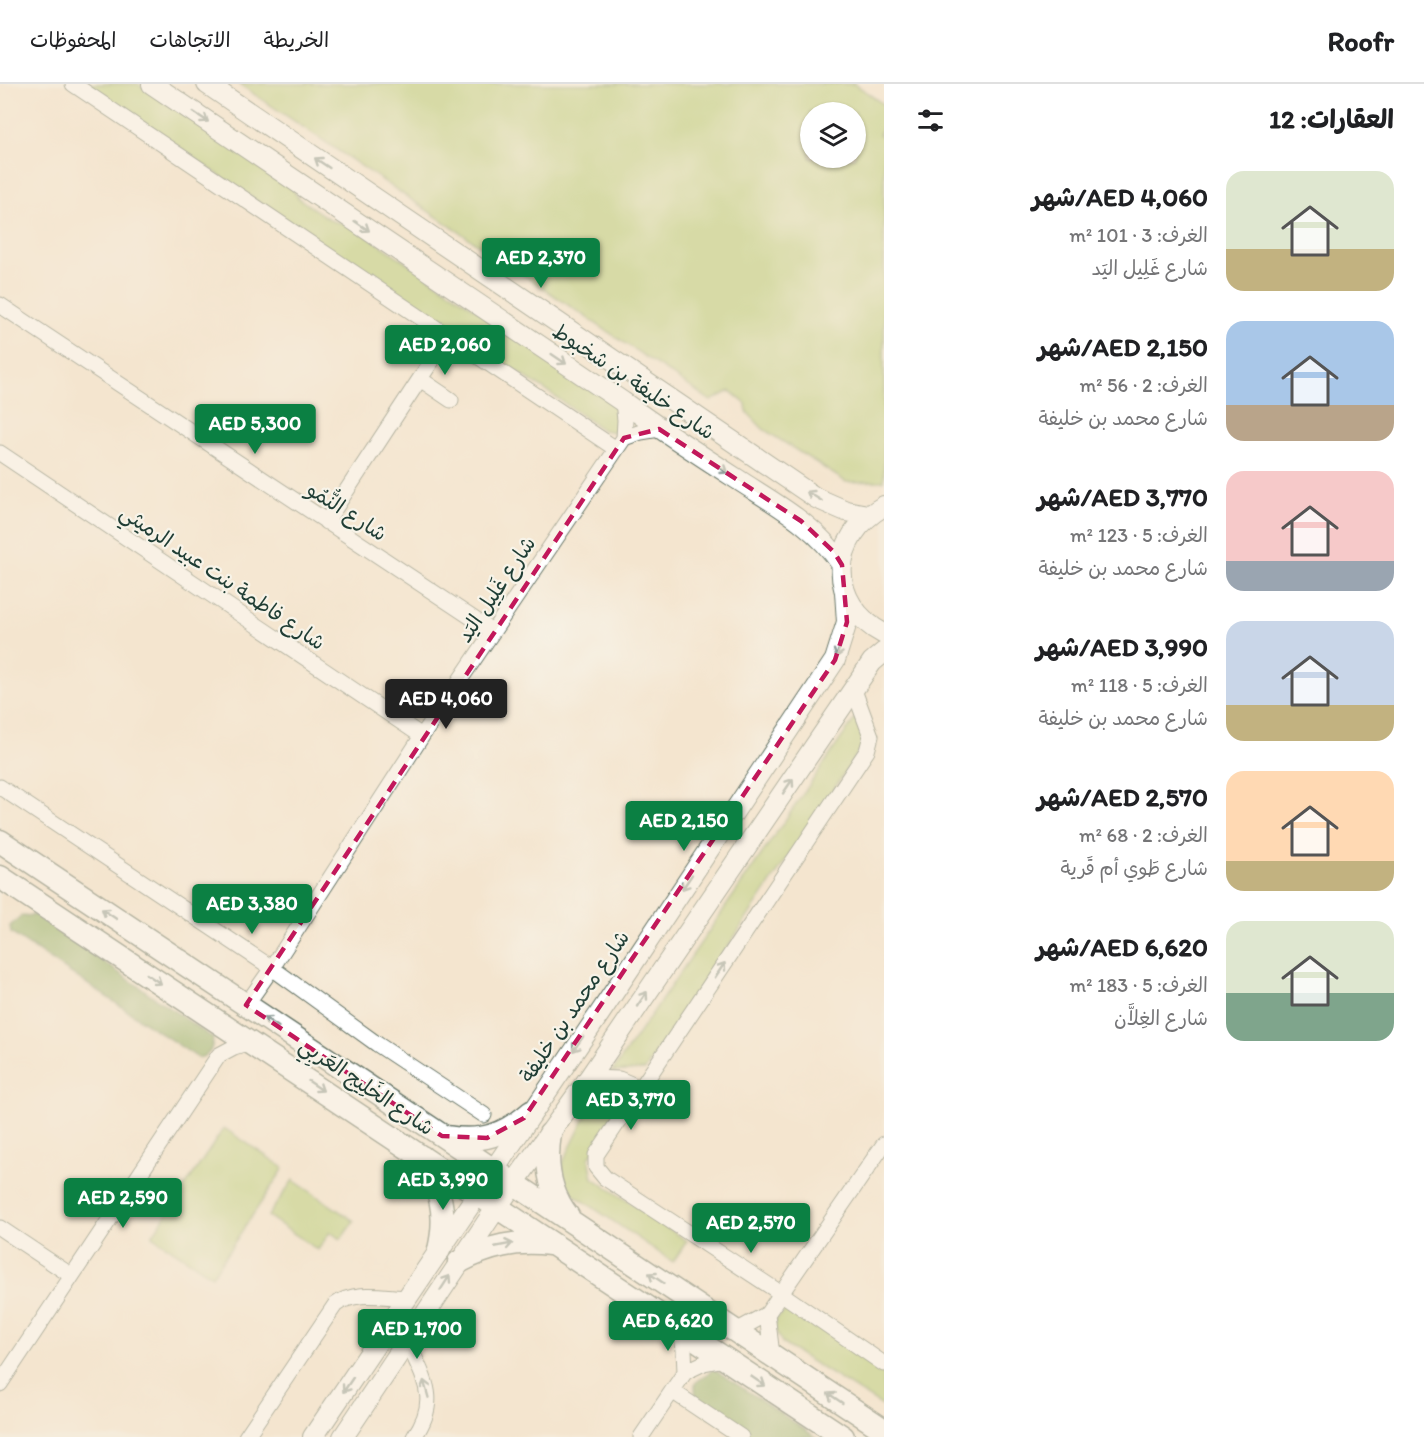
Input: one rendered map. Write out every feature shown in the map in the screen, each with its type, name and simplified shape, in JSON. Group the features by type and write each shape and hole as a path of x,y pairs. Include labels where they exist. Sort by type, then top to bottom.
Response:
{"highway":[{"name":"شارع الخَلِيج العَربِي","path":"0,841 772,1355 879,1423"},
{"name":"شارع الخَلِيج العَربِي","path":"0,877 843,1437"},
{"path":"442,1136 464,1139 487,1138 506,1130 531,1112"},
{"path":"550,1134 547,1156 551,1184 559,1203 575,1224"},
{"path":"421,1156 434,1178 442,1202 444,1226 440,1250"},
{"path":"459,1262 484,1250 506,1244 526,1242 551,1244"}],"main road":[{"name":"شارع خليفة بن شخبوط","path":"152,84 623,402 659,429 801,521 824,540 842,565"},
{"name":"شارع خليفة بن شخبوط","path":"207,84 816,498 846,511 876,510"},
{"path":"842,565 846,546 855,529 876,510"},
{"name":"شارع محمد بن خليفة","path":"313,1437 835,660 848,622 842,565"},
{"path":"845,592 855,611 870,626 884,634"},
{"path":"343,1437 496,1207 589,1078 872,662 884,652"}],"street":[{"path":"73,84 448,336 620,444"},
{"name":"شارع النُّمُو","path":"0,305 492,631"},
{"path":"326,522 448,336"},
{"path":"420,380 451,400"},
{"path":"620,444 626,420 623,402"},
{"path":"620,444 641,432 659,429"},
{"name":"شارع غَلِيل اليَد","path":"246,1005 422,735 620,444"},
{"name":"شارع فاطمة بنت عبيد الرميثي","path":"0,453 422,735"},
{"path":"854,690 871,735 867,751 596,1155 596,1167 605,1178 884,1364"},
{"path":"0,787 272,968 377,1044 484,1115"},
{"path":"217,1020 219,1055"},
{"path":"0,1384 219,1055 250,1042"},
{"path":"589,1078 619,1079 640,1088"},
{"path":"736,1331 767,1314 884,1143"},
{"path":"0,1228 72,1276"},
{"path":"246,1437 335,1305 346,1298 358,1296 407,1298"},
{"path":"767,1314 772,1355"},
{"path":"681,1329 685,1372"},
{"path":"408,1340 428,1397 426,1417 414,1437"},
{"path":"641,1437 685,1372 725,1359"},
{"path":"672,1391 741,1437"}],"highlighted area":[{"path":"659,429 801,521 834,552 842,565 847,622 835,660 524,1118 487,1138 442,1136 246,1005 624,438"}],"green space":[{"path":"86,84 138,84 291,186 298,198 332,221 351,225 624,409 626,424 614,432 603,430 298,229"},
{"path":"239,84 855,84 884,105 884,126 879,134 884,137 884,481 846,482 763,429 747,412 746,404 730,391 711,401"},
{"path":"856,717 868,738 645,1070 612,1072"},
{"path":"36,915 213,1038 210,1051 198,1058 11,933 10,926 21,916"},
{"path":"620,1090 625,1101 589,1158 593,1178 687,1241 673,1262 566,1189 562,1164 597,1094"},
{"path":"224,1128 284,1168 212,1276 152,1236"},
{"path":"293,1180 354,1221 341,1239 330,1232 318,1250 268,1216"},
{"path":"789,1308 807,1317 884,1372 884,1407 783,1344 775,1330 775,1319"},
{"path":"714,1369 816,1437 741,1437 696,1407 695,1383"}]}
